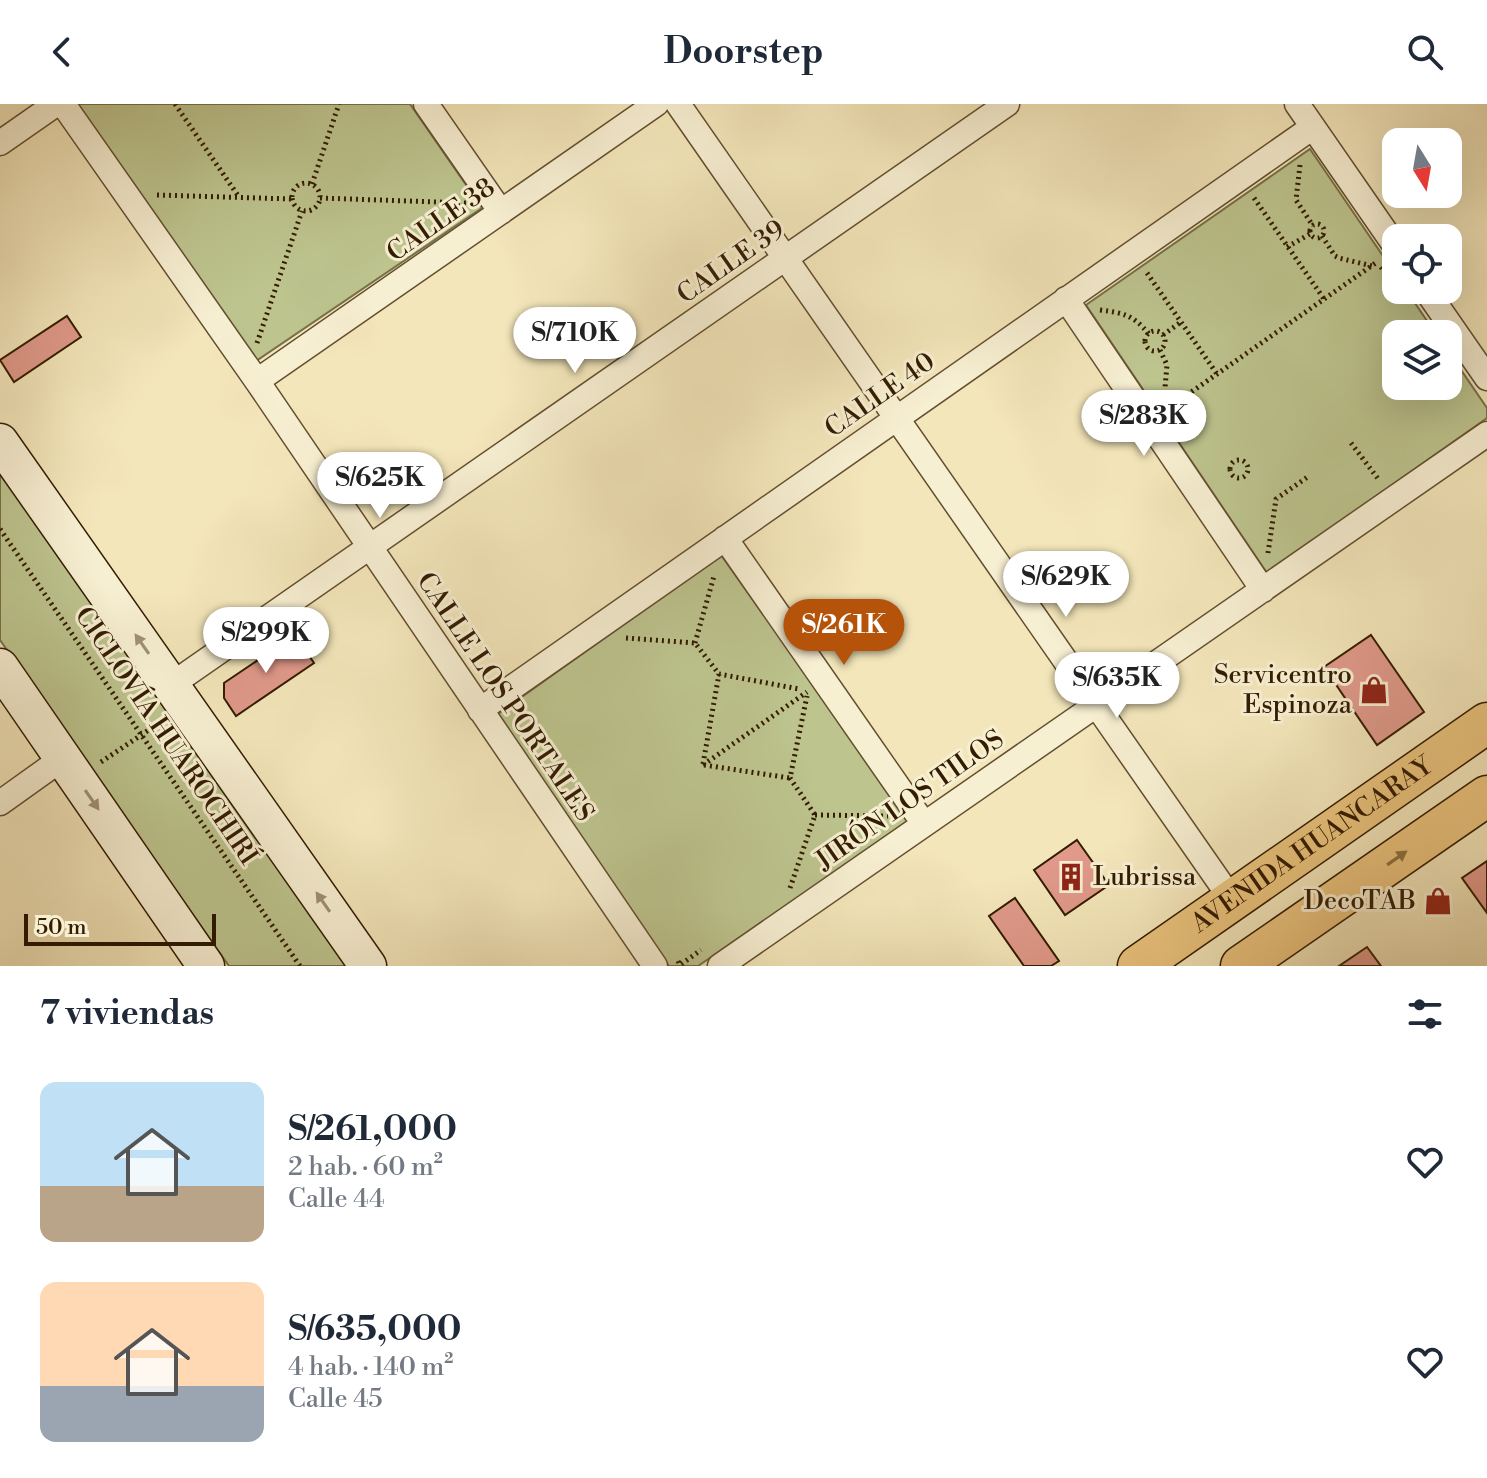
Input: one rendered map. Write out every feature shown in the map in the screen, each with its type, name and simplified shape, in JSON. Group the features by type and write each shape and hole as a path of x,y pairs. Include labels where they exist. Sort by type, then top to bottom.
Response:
{"main road":[{"path":"0,442 368,966"},
{"path":"0,667 206,966"},
{"name":"AVENIDA HUANCARAY","path":"1138,966 1487,723"},
{"path":"1241,966 1487,796"}],"street":[{"path":"0,143 56,104"},
{"name":"CALLE LOS PORTALES","path":"63,104 257,381 655,966"},
{"path":"426,104 501,212"},
{"name":"CALLE 38","path":"257,381 656,104"},
{"path":"678,104 1232,900"},
{"name":"CALLE 39","path":"178,695 369,547 1007,104"},
{"path":"1297,104 1313,127 1382,258"},
{"name":"CALLE 40","path":"480,710 1313,127"},
{"path":"1066,299 1263,590"},
{"path":"1436,304 1487,378"},
{"name":"JIRÓN LOS TILOS","path":"720,966 1487,434"},
{"path":"725,538 924,824"},
{"path":"0,803 70,768"}],"path":[{"path":"175,104 239,197"},
{"path":"312,184 339,104"},
{"path":"1301,160 1296,200 1313,226"},
{"path":"304,183 312,184 320,198 317,206 310,211 295,207 292,199 293,191 304,183"},
{"path":"143,194 292,199"},
{"path":"1251,195 1324,299"},
{"path":"320,198 469,203 456,212"},
{"path":"267,343 254,352 302,211"},
{"path":"1310,234 1313,226"},
{"path":"1310,234 1317,239 1322,236 1322,226 1313,226"},
{"path":"1287,247 1310,234"},
{"path":"1322,236 1339,258 1382,258"},
{"path":"1160,350 1167,365 1163,412 1382,258"},
{"path":"1145,270 1217,374"},
{"path":"1091,308 1122,313 1137,320 1149,334"},
{"path":"1163,335 1181,322"},
{"path":"1158,332 1163,335 1164,346 1160,350 1153,351 1147,347 1145,340 1149,334 1158,332"},
{"path":"1351,443 1379,480"},
{"path":"1223,479 1231,473"},
{"path":"1267,560 1276,499 1309,476"},
{"name":"CICLOVÍA HUAROCHIRÍ","path":"0,529 300,966"},
{"path":"695,643 718,564"},
{"path":"613,637 695,643 719,674 808,691"},
{"path":"703,765 719,674"},
{"path":"703,765 808,691"},
{"path":"808,691 790,778 815,815"},
{"path":"70,768 141,735 178,695"},
{"path":"703,765 790,778"},
{"path":"815,815 897,816"},
{"path":"790,888 815,815"}],"green space":[{"path":"75,104 410,104 482,208 256,361"},
{"path":"1310,149 1382,254 1382,304 1416,304 1426,320 1382,320 1382,400 1462,400 1462,371 1487,408 1487,418 1267,573 1086,305"},
{"path":"0,460 354,966 229,966 0,640"},
{"path":"721,555 911,821 698,966 669,966 498,714"}],"building":[{"path":"67,316 81,337 14,382 0,360"},
{"path":"295,635 314,663 236,716 224,698 224,683"},
{"name":"Servicentro Espinoza","path":"1371,635 1424,712 1377,745 1324,667"},
{"name":"Lubrissa","path":"1077,840 1109,885 1065,915 1034,870"},
{"path":"1487,861 1487,913 1462,878"},
{"path":"1015,898 1059,961 1051,966 1024,966 989,916"},
{"path":"1367,947 1381,966 1339,966"}],"place":[{"name":"Servicentro Espinoza","path":"1374,690"},
{"name":"Lubrissa","path":"1071,877"},
{"name":"DecoTAB","path":"1438,901"}]}
